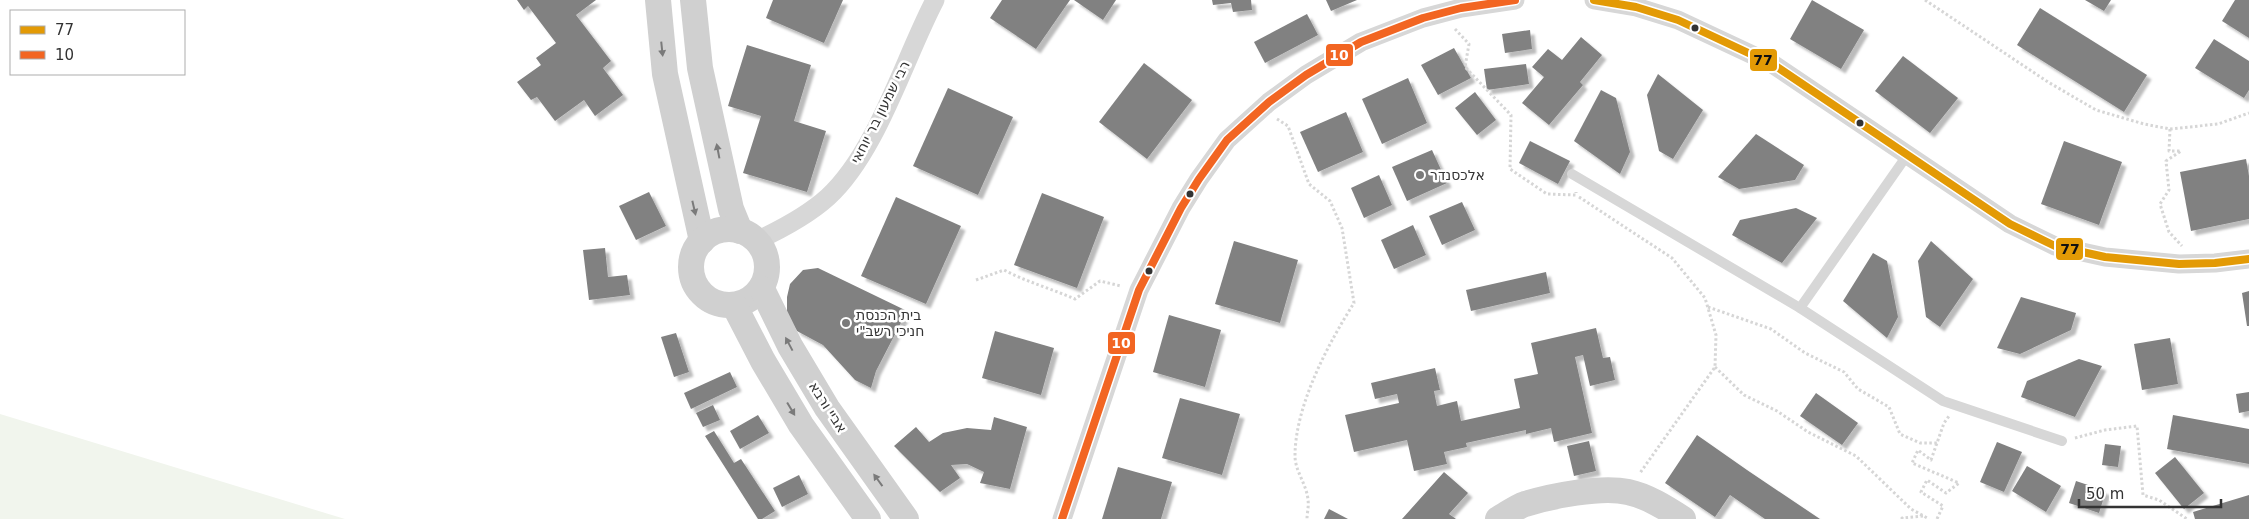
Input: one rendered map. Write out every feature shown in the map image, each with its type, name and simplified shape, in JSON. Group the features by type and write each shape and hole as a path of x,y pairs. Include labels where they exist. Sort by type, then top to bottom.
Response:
{"street":[{"path":"658,0 665,74 702,241"},
{"path":"693,0 700,68 733,218 748,236 764,250 768,264 767,277 762,288 744,303 721,305 706,298 693,280 691,262 697,246 718,230 734,229 748,236"},
{"name":"רבי שמעון בר יוחאי","path":"748,236 778,231 805,215 829,196 859,160 935,0"},
{"path":"1062,519 1139,290 1165,236 1199,179 1227,140 1261,109 1306,75 1361,42 1411,22 1461,8 1515,0"},
{"path":"1594,0 1636,8 1678,20 1767,62 1908,154 2010,224 2055,246 2105,257 2179,264 2249,260"},
{"name":"אביי ורבא","path":"762,288 790,346 827,408 906,519"},
{"path":"734,305 763,361 801,425 868,519"},
{"path":"1498,519 1524,512 1565,494 1600,491 1627,492 1662,506 1683,519"}],"lane":[{"path":"1800,308 1908,154"},
{"path":"1572,174 1800,308 1943,401 2062,441"}],"path":[{"path":"1925,0 2048,82 2096,110 2144,124 2170,129 2218,124 2249,113"},
{"path":"1441,14 1469,44 1466,67 1511,115 1512,149 1510,169 1547,194 1576,195 1672,258 1705,298 1716,336 1715,367 1627,492"},
{"path":"1261,109 1288,126 1309,184 1330,201 1342,228 1354,303 1332,338 1307,397 1299,426 1294,457 1308,499 1307,519"},
{"path":"2170,129 2169,151 2181,151 2166,161 2169,190 2160,204 2169,232 2200,264"},
{"path":"1572,174 1576,195"},
{"path":"976,280 1004,270 1026,281 1046,286 1075,300 1100,281 1139,290"},
{"path":"1708,307 1771,329 1805,353 1844,372 1858,388 1889,407 1900,434 1920,442 1939,443"},
{"path":"1715,367 1744,395 1777,411 1808,432 1856,456 1911,509 1929,519"},
{"path":"1937,519 1943,506 1922,492 1927,480 1946,493 1958,483 1912,463 1918,450 1931,460 1939,443 1944,423 1957,406"},
{"path":"2062,441 2105,430 2137,426 2143,495 2159,500 2187,519"},
{"path":"1903,519 1924,516"}],"shaded area":[{"path":"0,414 345,519 0,519"}],"building":[{"path":"517,0 596,0 576,15 611,61 603,68 623,95 595,116 584,100 555,121 537,97 531,100 517,82 541,65 536,58 556,43 528,6 524,10"},
{"path":"773,0 843,0 824,43 766,18"},
{"path":"1002,0 1070,0 1036,49 990,18"},
{"path":"1074,0 1116,0 1103,20"},
{"path":"1212,0 1251,0 1252,10 1233,12 1231,3 1213,5"},
{"path":"1326,0 1357,0 1331,11"},
{"path":"1812,0 1864,30 1841,69 1790,39"},
{"path":"2085,0 2111,0 2104,11"},
{"path":"2235,0 2249,0 2249,38 2222,21"},
{"path":"2040,8 2147,75 2124,112 2017,45"},
{"path":"1307,14 1318,35 1265,63 1254,42"},
{"path":"1530,30 1532,49 1505,53 1502,34"},
{"path":"1581,37 1602,55 1580,82 1583,85 1549,125 1522,103 1544,77 1532,67 1548,49 1562,60"},
{"path":"2214,39 2249,61 2249,90 2244,98 2195,68"},
{"path":"747,45 811,65 794,121 826,131 807,192 743,173 761,116 728,106"},
{"path":"1454,48 1471,78 1438,95 1421,65"},
{"path":"1903,56 1958,98 1930,133 1875,91"},
{"path":"1144,63 1192,100 1147,159 1099,122"},
{"path":"1526,64 1529,84 1487,90 1484,69"},
{"path":"1658,74 1703,110 1673,159 1659,151 1647,95"},
{"path":"1408,78 1427,123 1382,144 1362,99"},
{"path":"948,88 1013,117 978,195 913,166"},
{"path":"1601,90 1616,98 1630,152 1620,174 1574,141"},
{"path":"1475,92 1496,120 1477,135 1455,108"},
{"path":"1346,112 1363,152 1318,172 1300,132"},
{"path":"1756,134 1804,165 1795,180 1739,189 1718,177"},
{"path":"1530,141 1570,161 1558,184 1519,163"},
{"path":"2064,141 2122,162 2099,225 2041,204"},
{"name":"אלכסנדר","path":"1432,150 1447,183 1407,201 1392,167"},
{"path":"2246,159 2249,176 2249,219 2191,231 2180,172"},
{"path":"1379,175 1392,205 1364,218 1351,188"},
{"path":"649,192 666,226 636,240 619,206"},
{"path":"1042,193 1104,217 1077,288 1014,265"},
{"path":"896,197 961,226 926,304 861,276"},
{"path":"1462,202 1475,230 1442,245 1429,216"},
{"path":"1796,208 1817,218 1782,263 1732,235 1740,220"},
{"path":"1413,225 1426,255 1394,269 1381,240"},
{"path":"1234,241 1298,260 1280,323 1215,304"},
{"path":"1931,241 1973,279 1940,327 1926,317 1918,261"},
{"path":"605,248 608,277 627,275 630,295 589,300 583,250"},
{"path":"1873,253 1887,261 1898,317 1887,338 1843,301"},
{"name":"בית הכנסת חניכי רשב\"י","path":"818,268 907,311 876,371 871,388 855,380 823,345 797,331 787,315 787,297 790,284 803,270"},
{"path":"1546,272 1550,293 1471,311 1466,290"},
{"path":"2249,291 2249,326 2247,326 2242,293"},
{"path":"2021,297 2076,313 2071,330 2020,354 1997,348"},
{"path":"1169,315 1221,330 1205,387 1153,372"},
{"path":"1596,328 1603,358 1610,357 1615,380 1590,386 1583,355 1575,357 1592,433 1554,442 1551,428 1526,434 1526,430 1466,443 1467,447 1444,452 1447,464 1414,471 1407,440 1354,452 1345,415 1399,403 1397,394 1375,399 1371,383 1435,368 1440,390 1434,391 1437,406 1457,401 1461,421 1520,408 1514,379 1538,374 1531,343"},
{"path":"995,331 1054,348 1041,395 982,378"},
{"path":"676,333 689,372 674,377 661,337"},
{"path":"2170,338 2178,384 2142,390 2134,344"},
{"path":"2079,359 2102,366 2075,417 2021,397 2027,381"},
{"path":"730,372 737,387 691,409 684,393"},
{"path":"2249,392 2249,411 2239,413 2236,394"},
{"path":"1816,393 1858,423 1842,445 1800,416"},
{"path":"1180,398 1240,414 1222,475 1162,458"},
{"path":"713,405 720,420 703,427 696,413"},
{"path":"758,415 769,433 740,449 730,431"},
{"path":"2173,415 2249,429 2249,464 2167,449"},
{"path":"994,417 1027,427 1010,489 980,483 984,472 967,464 951,465 960,478 940,492 894,446 916,427 929,442 943,433 967,428 991,430"},
{"path":"714,431 734,463 741,459 775,511 762,519 758,519 705,436"},
{"path":"1697,435 1820,519 1765,519 1730,495 1715,517 1665,483"},
{"path":"1589,441 1596,471 1574,476 1567,446"},
{"path":"1997,442 2022,452 2004,492 1980,482"},
{"path":"2105,444 2121,446 2118,467 2102,465"},
{"path":"2175,457 2204,493 2184,509 2155,473"},
{"path":"2027,466 2061,486 2046,512 2012,491"},
{"path":"1118,467 1172,482 1161,519 1102,519"},
{"path":"1444,472 1468,493 1449,514 1456,519 1402,519"},
{"path":"799,475 808,494 782,507 773,488"},
{"path":"2076,481 2106,491 2099,513 2069,503"},
{"path":"2249,495 2249,519 2195,519 2193,512"},
{"path":"1329,509 1348,519 1324,519"}],"transit line":[{"name":"10","path":"1062,519 1139,290 1181,208 1227,140 1269,102 1306,75 1361,42 1423,18 1461,8 1515,0"},
{"name":"77","path":"1594,0 1636,7 1678,20 1774,65 2010,224 2055,246 2105,257 2179,264 2215,263 2249,259"}],"place":[{"name":"אלכסנדר","path":"1420,175"},
{"name":"בית הכנסת חניכי רשב\"י","path":"846,323"}]}
